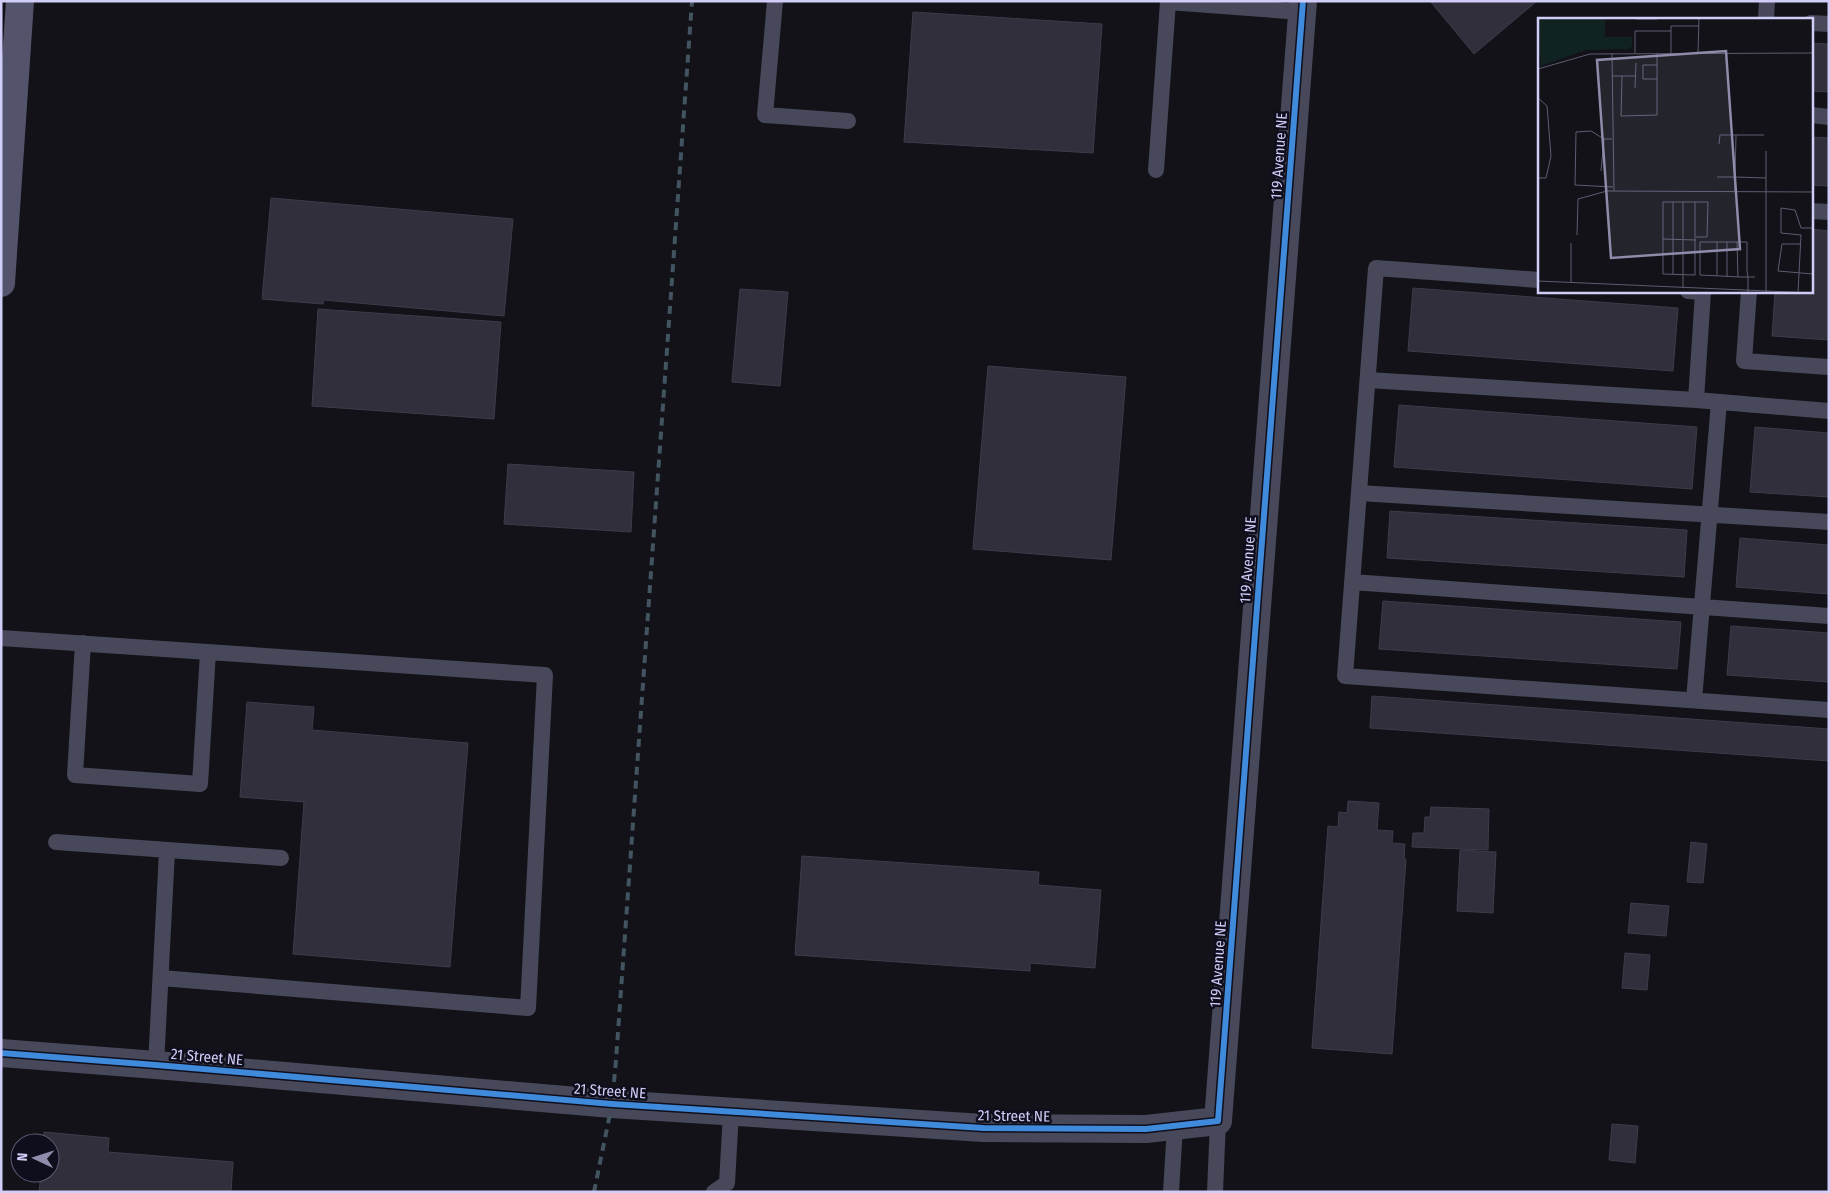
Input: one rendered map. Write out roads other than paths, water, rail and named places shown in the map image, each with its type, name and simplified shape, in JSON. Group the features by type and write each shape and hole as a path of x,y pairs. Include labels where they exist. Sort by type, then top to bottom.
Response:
{"street":[{"path":"2,266 20,1"},
{"name":"119 Avenue NE","path":"1218,1121 1302,7"},
{"name":"21 Street NE","path":"1,1053 612,1104 983,1128 1146,1129 1218,1121"}],"lane":[{"path":"775,1 765,114 848,121"},
{"path":"1162,1 1302,7"},
{"path":"1766,18 1767,1"},
{"path":"1156,170 1168,2"},
{"path":"1812,23 1829,24"},
{"path":"1812,115 1829,117"},
{"path":"1812,211 1829,212"},
{"path":"1538,280 1376,268 1345,676 1829,710"},
{"path":"1696,400 1703,292"},
{"path":"1749,292 1744,361 1829,367"},
{"path":"1368,380 1696,400 1829,411"},
{"path":"1694,700 1719,402"},
{"path":"1359,492 1829,522"},
{"path":"1352,582 1829,616"},
{"path":"1,638 545,675 528,1008 161,978"},
{"path":"83,643 75,775 200,784 208,652"},
{"path":"56,842 281,858"},
{"path":"156,1065 167,851"},
{"path":"726,1189 731,1112"},
{"path":"1215,1192 1218,1121"},
{"path":"1171,1192 1175,1126"}],"railway":[{"path":"594,1192 612,1104 616,1060 692,1"}]}
